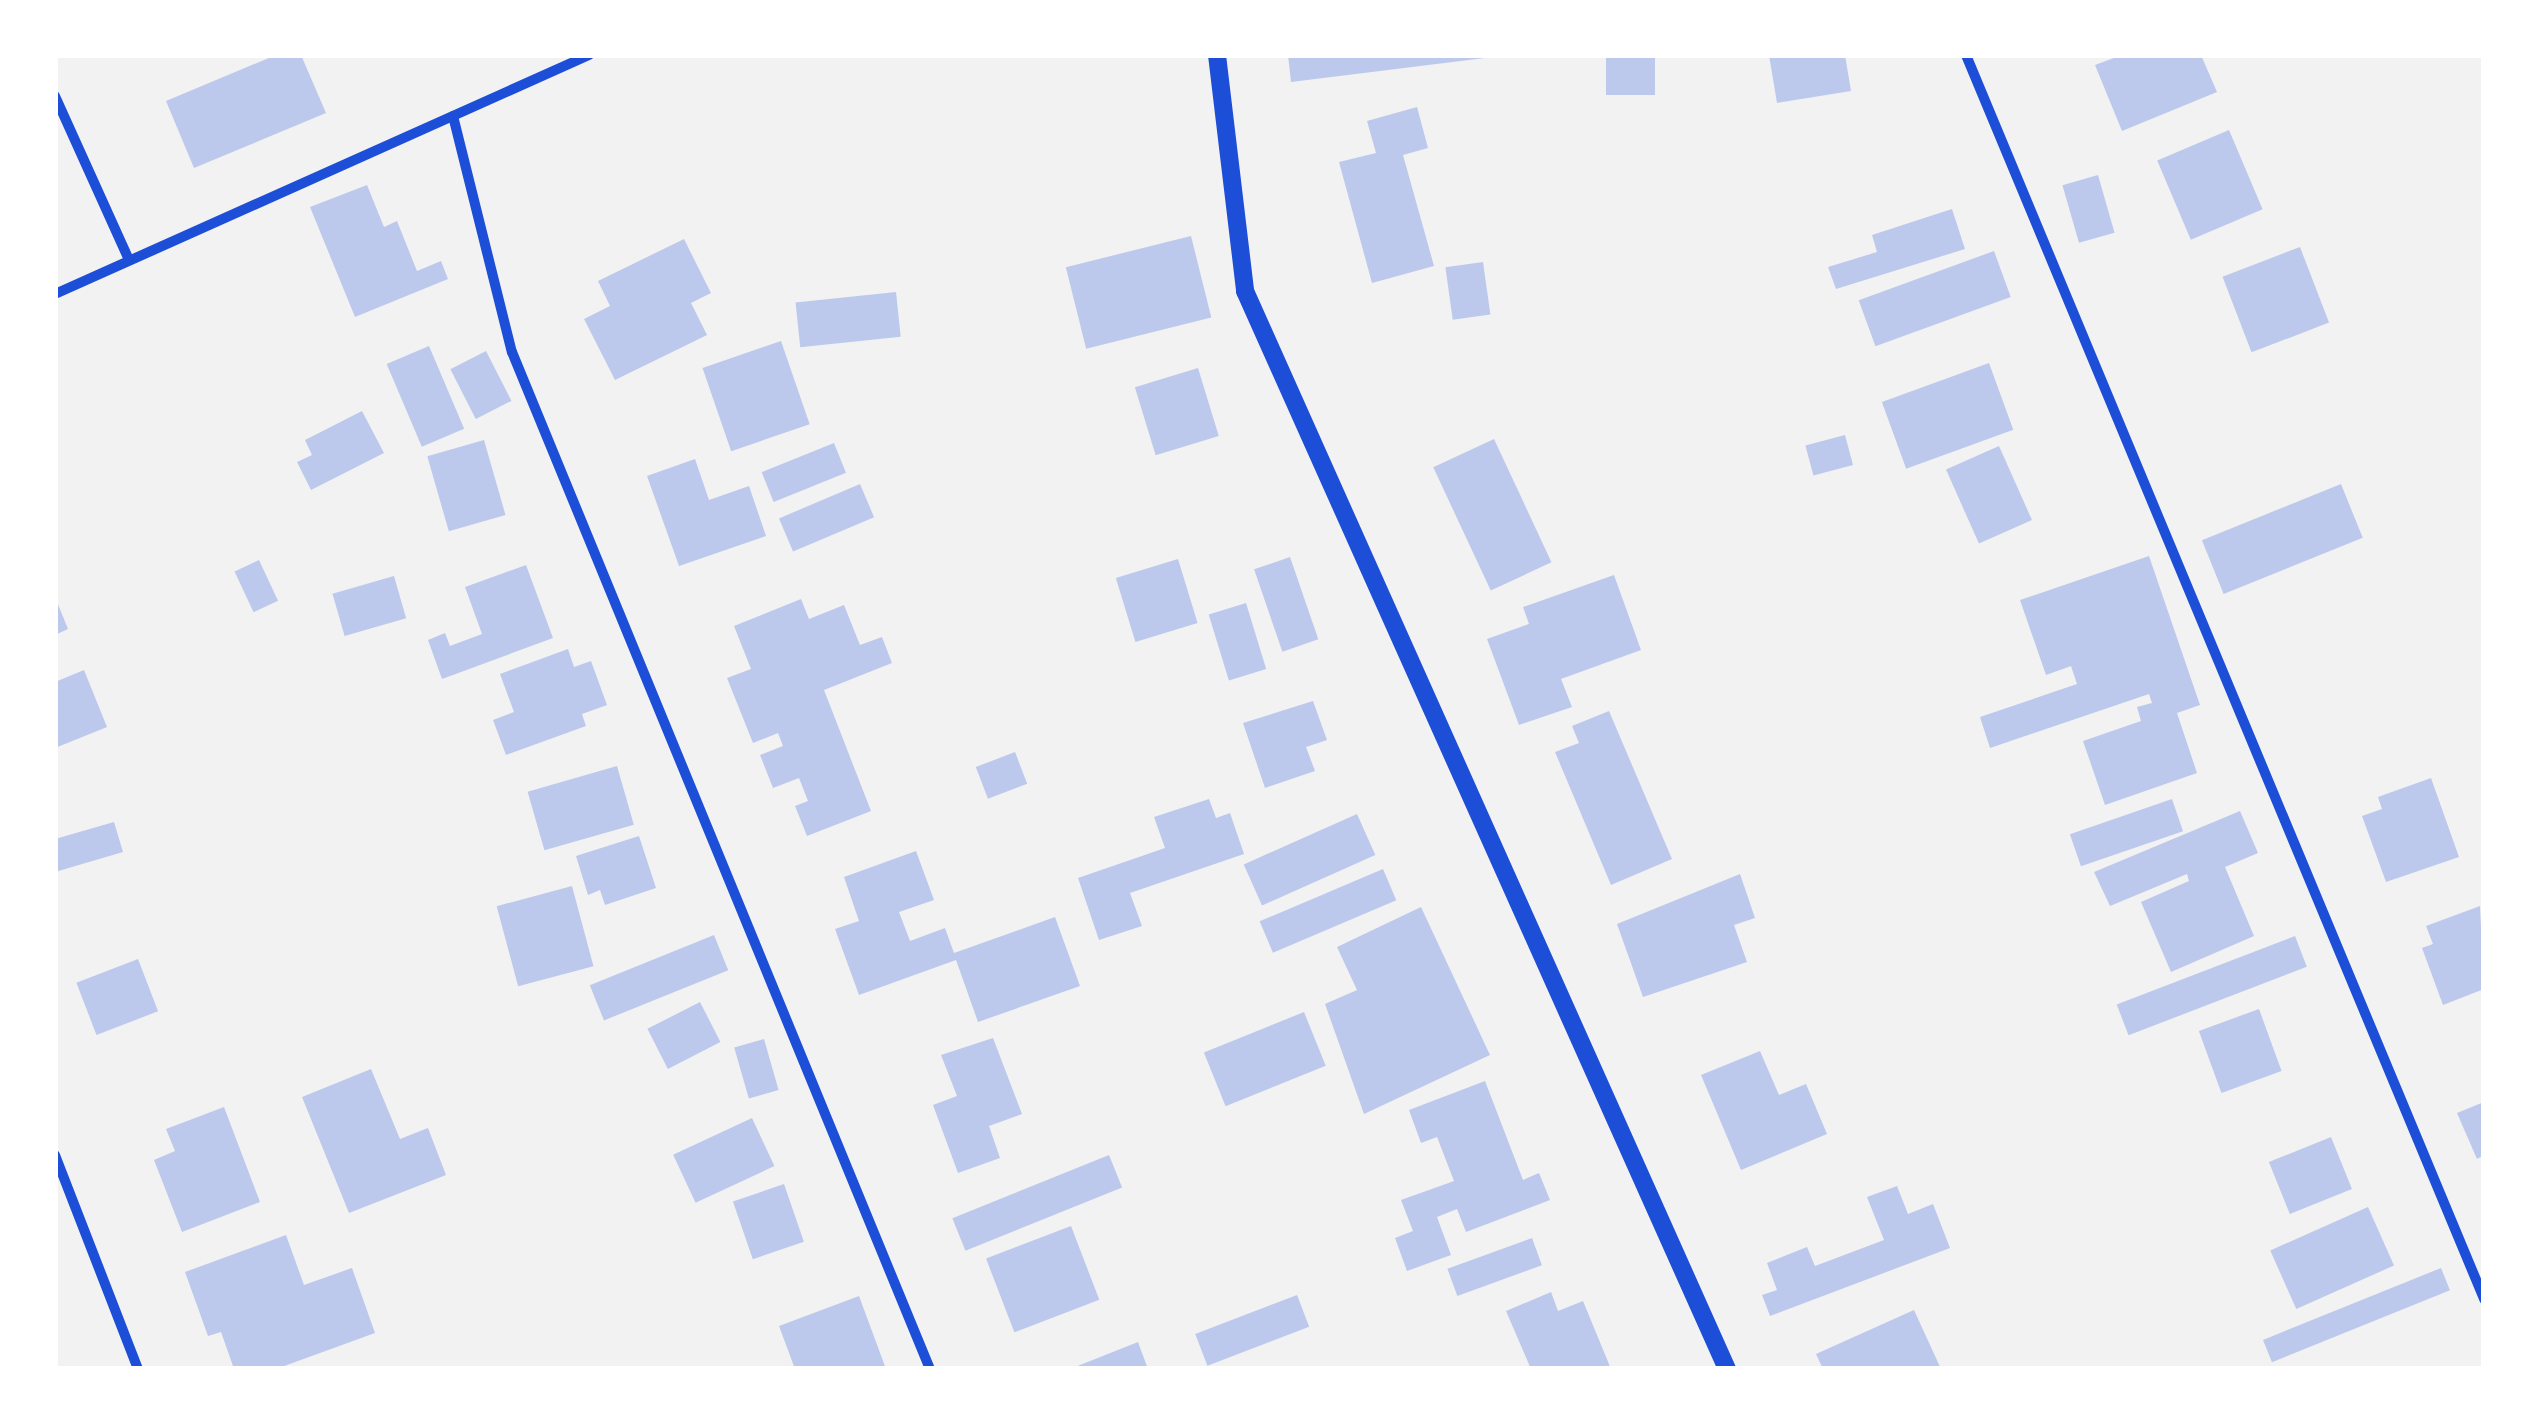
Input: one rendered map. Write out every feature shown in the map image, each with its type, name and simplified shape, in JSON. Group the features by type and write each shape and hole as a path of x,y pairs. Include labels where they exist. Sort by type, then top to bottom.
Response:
{"street":[{"path":"55,294 589,55"},
{"path":"1218,55 1245,291 1727,1369"},
{"path":"1966,55 2484,1300"},
{"path":"55,96 129,260"},
{"path":"453,116 512,352 930,1369"},
{"path":"55,1154 138,1369"}],"building":[{"path":"276,55 301,55 326,113 194,168 166,101"},
{"path":"1288,55 1493,55 1493,57 1291,82"},
{"path":"1606,55 1655,55 1655,95 1606,95"},
{"path":"1769,55 1845,55 1851,91 1777,103"},
{"path":"2122,55 2201,55 2217,92 2122,131 2095,65"},
{"path":"1417,107 1428,148 1403,155 1434,266 1372,283 1339,162 1376,153 1367,121"},
{"path":"2229,130 2263,209 2191,240 2157,160"},
{"path":"2098,175 2115,233 2079,243 2062,185"},
{"path":"367,185 384,227 397,221 417,271 441,261 448,279 355,317 310,207"},
{"path":"1952,209 1965,249 1836,289 1828,267 1877,252 1872,235"},
{"path":"1191,236 1211,318 1086,349 1066,267"},
{"path":"684,239 711,293 691,303 707,335 615,380 584,319 610,306 598,281"},
{"path":"2300,247 2329,323 2252,352 2223,277"},
{"path":"1994,251 2011,297 1875,346 1859,300"},
{"path":"1483,262 1490,314 1453,320 1445,267"},
{"path":"896,292 901,337 800,347 796,303"},
{"path":"781,341 810,424 731,451 703,368"},
{"path":"429,346 464,429 422,447 387,364"},
{"path":"486,351 511,401 476,419 450,369"},
{"path":"1989,363 2013,430 1906,469 1882,402"},
{"path":"1198,368 1219,436 1156,455 1135,387"},
{"path":"362,411 384,453 311,490 297,462 312,455 305,440"},
{"path":"1845,435 1853,465 1813,476 1805,446"},
{"path":"1494,439 1551,562 1491,591 1433,467"},
{"path":"484,440 505,515 449,531 427,456"},
{"path":"834,443 846,473 774,502 762,472"},
{"path":"1999,446 2032,520 1979,544 1946,470"},
{"path":"695,459 709,500 749,486 766,536 679,566 647,476"},
{"path":"860,484 874,517 793,552 779,518"},
{"path":"2341,484 2363,538 2224,594 2202,540"},
{"path":"2149,556 2200,705 2177,713 2197,773 2105,805 2083,741 2141,721 2137,707 2152,703 2149,694 1990,748 1980,717 2077,684 2071,666 2046,675 2020,600"},
{"path":"1290,557 1318,639 1282,652 1254,569"},
{"path":"1178,559 1198,623 1135,642 1116,578"},
{"path":"259,560 278,601 254,612 235,571"},
{"path":"526,565 553,638 442,679 428,640 445,633 450,646 482,634 465,587"},
{"path":"1614,575 1641,650 1561,679 1572,707 1519,725 1487,639 1529,624 1523,607"},
{"path":"394,576 406,618 345,636 332,594"},
{"path":"55,597 68,629 55,635"},
{"path":"801,599 809,619 844,605 860,645 882,637 892,663 824,690 871,811 807,836 795,806 808,801 799,778 773,788 760,755 783,746 778,733 753,743 727,678 751,669 734,626"},
{"path":"1246,603 1266,669 1229,680 1209,614"},
{"path":"568,649 574,667 591,661 607,705 582,714 586,726 506,755 493,720 514,712 500,674"},
{"path":"84,670 107,727 55,748 55,682"},
{"path":"1313,701 1327,740 1306,747 1315,771 1265,788 1243,723"},
{"path":"1609,711 1672,859 1611,885 1555,752 1579,743 1572,726"},
{"path":"1015,752 1027,784 988,799 976,767"},
{"path":"617,766 634,825 544,850 528,792"},
{"path":"2431,778 2459,857 2386,882 2362,816 2382,809 2378,797"},
{"path":"1209,799 1216,818 1230,813 1244,854 1130,893 1142,926 1099,940 1078,878 1165,848 1154,817"},
{"path":"2172,799 2183,831 2081,866 2070,834"},
{"path":"2240,811 2258,853 2225,867 2254,936 2171,972 2141,902 2189,881 2187,874 2110,906 2094,872"},
{"path":"1357,814 1375,855 1262,906 1244,864"},
{"path":"114,822 123,852 55,872 55,839"},
{"path":"639,836 656,888 605,905 600,890 588,895 576,856"},
{"path":"916,851 934,900 899,912 910,941 945,928 954,953 1055,917 1080,986 978,1022 956,960 859,995 835,929 859,921 844,877"},
{"path":"1383,869 1396,900 1273,953 1260,921"},
{"path":"1740,874 1755,918 1734,925 1747,962 1643,997 1617,924"},
{"path":"572,886 593,966 518,986 497,906"},
{"path":"2480,906 2484,989 2443,1005 2422,948 2433,944 2426,926"},
{"path":"1421,907 1490,1055 1364,1114 1325,1004 1357,990 1337,947"},
{"path":"714,935 728,970 604,1020 590,985"},
{"path":"2295,936 2307,967 2129,1035 2117,1004"},
{"path":"138,959 158,1011 96,1035 76,983"},
{"path":"700,1002 720,1042 668,1069 647,1029"},
{"path":"2259,1009 2282,1071 2221,1093 2199,1031"},
{"path":"1304,1012 1326,1066 1226,1106 1204,1052"},
{"path":"993,1038 1022,1114 989,1126 1000,1158 958,1173 933,1105 957,1096 941,1055"},
{"path":"764,1039 779,1090 749,1098 734,1048"},
{"path":"1760,1051 1779,1095 1806,1084 1827,1134 1741,1170 1701,1075"},
{"path":"371,1069 400,1139 428,1128 446,1175 349,1213 302,1097"},
{"path":"1485,1081 1523,1180 1539,1173 1550,1200 1466,1232 1457,1209 1437,1217 1451,1255 1407,1271 1395,1238 1413,1231 1401,1200 1454,1181 1437,1137 1421,1143 1409,1110"},
{"path":"2484,1102 2484,1155 2477,1159 2457,1113"},
{"path":"224,1107 260,1202 182,1232 154,1160 175,1151 166,1129"},
{"path":"752,1118 774,1166 696,1203 673,1155"},
{"path":"2331,1137 2352,1189 2290,1214 2269,1162"},
{"path":"1109,1155 1122,1187 965,1251 952,1218"},
{"path":"784,1184 804,1242 753,1259 733,1202"},
{"path":"1897,1186 1908,1214 1933,1204 1950,1248 1770,1316 1762,1295 1777,1290 1767,1263 1807,1247 1815,1266 1884,1240 1867,1197"},
{"path":"2368,1207 2394,1265 2296,1309 2270,1251"},
{"path":"1071,1226 1099,1300 1014,1332 986,1259"},
{"path":"286,1235 304,1285 352,1268 375,1333 276,1369 234,1369 221,1332 208,1336 185,1272"},
{"path":"1532,1238 1542,1265 1457,1296 1447,1269"},
{"path":"2441,1268 2450,1290 2272,1362 2263,1340"},
{"path":"1551,1292 1558,1311 1583,1301 1611,1369 1531,1369 1506,1311"},
{"path":"1297,1295 1309,1327 1207,1366 1195,1334"},
{"path":"859,1296 886,1369 795,1369 779,1326"},
{"path":"1914,1310 1941,1369 1823,1369 1816,1354"},
{"path":"1138,1342 1148,1369 1070,1369"}]}
